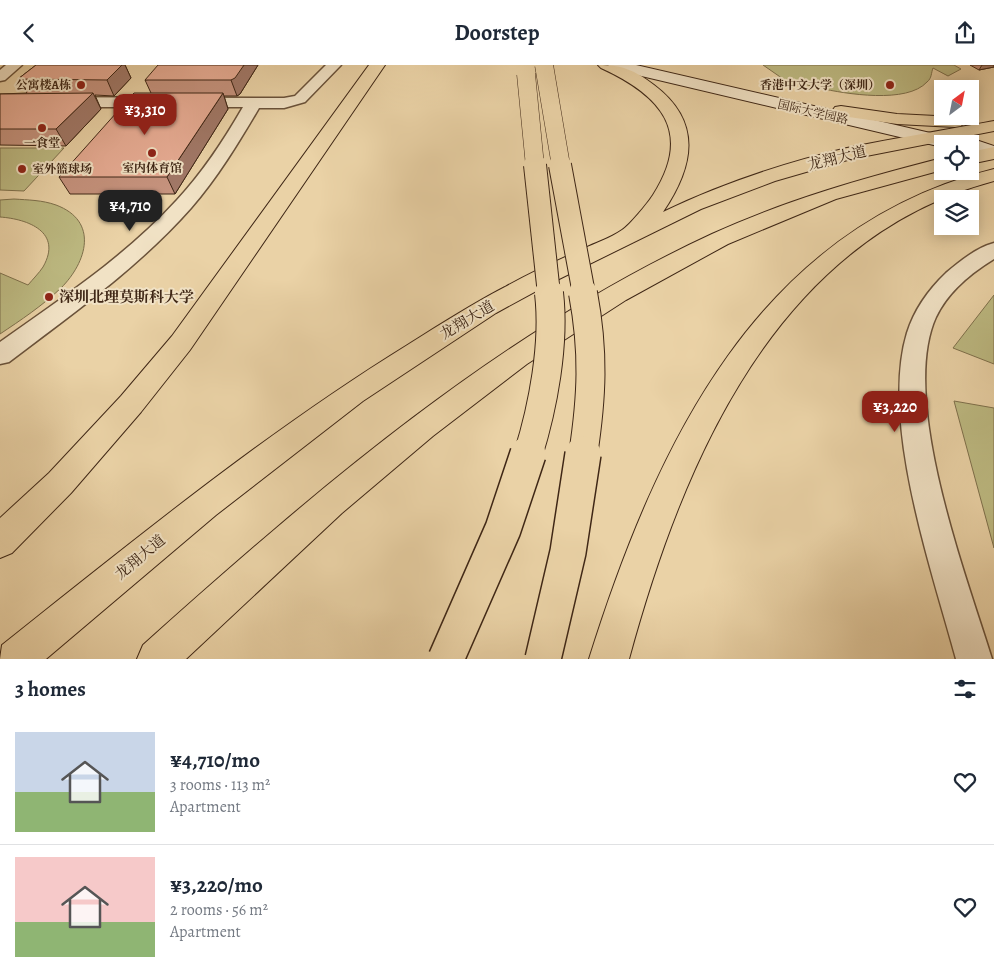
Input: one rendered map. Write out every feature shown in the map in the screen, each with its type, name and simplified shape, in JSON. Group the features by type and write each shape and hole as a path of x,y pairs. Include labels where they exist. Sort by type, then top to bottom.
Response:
{"main road":[{"path":"0,541 60,483 131,404 182,343 376,65"},
{"path":"606,65 638,82 661,100 676,120 680,144 673,176 655,208 643,222 618,242"},
{"path":"446,659 485,575 518,494 546,378 550,333 550,301 528,105 533,68"},
{"path":"533,68 548,101 589,324 592,366 589,416 568,552 543,659"},
{"path":"841,111 925,121 994,121"},
{"name":"龙翔大道","path":"957,135 994,126"},
{"name":"龙翔大道","path":"16,659 204,504 353,393 487,307 542,277 694,205 768,177 848,154 934,140"},
{"path":"979,156 994,152"},
{"path":"157,659 322,509 409,437 501,370 603,303 679,261 779,214 851,188 934,165"},
{"path":"609,659 647,542 675,473 713,403 746,351 782,305 815,272 847,247 890,218 933,195 994,175"}],"street":[{"path":"0,77 15,65"},
{"path":"0,102 284,103 300,99 334,65"},
{"name":"国际大学园路","path":"616,65 934,137"},
{"name":"国际大学园路","path":"644,65 841,111 934,137"},
{"path":"0,355 85,293 162,227 184,205 215,166 254,103"},
{"name":"国际大学园路","path":"979,148 994,152"},
{"path":"974,659 938,538 920,457 913,406 912,363 920,330 933,301 951,280 973,261 994,250"}],"shaded area":[{"path":"763,65 954,65 961,69 948,76 933,68 929,80 918,89 905,93 860,95 786,81"},
{"name":"室外篮球场","path":"0,148 64,148 24,191 0,190"},
{"path":"14,199 46,202 70,212 79,221 83,231 84,243 82,255 77,266 61,288 39,307 0,334 0,273 28,285 43,267 48,255 49,245 46,236 40,230 31,224 0,217 0,200"},
{"path":"994,295 994,364 953,348"},
{"path":"954,401 994,408 994,548"}],"building":[{"path":"36,65 122,65 107,80 18,79"},
{"path":"158,65 244,65 235,78 231,80 145,80"},
{"path":"93,93 56,129 0,129 0,94"},
{"name":"室内体育馆","path":"134,93 223,93 167,177 59,177"}],"place":[{"name":"公寓楼A栋","path":"81,85"},
{"name":"香港中文大学（深圳）","path":"890,85"},
{"name":"一食堂","path":"42,128"},
{"name":"室内体育馆","path":"152,153"},
{"name":"室外篮球场","path":"22,169"},
{"name":"深圳北理莫斯科大学","path":"49,297"}]}
